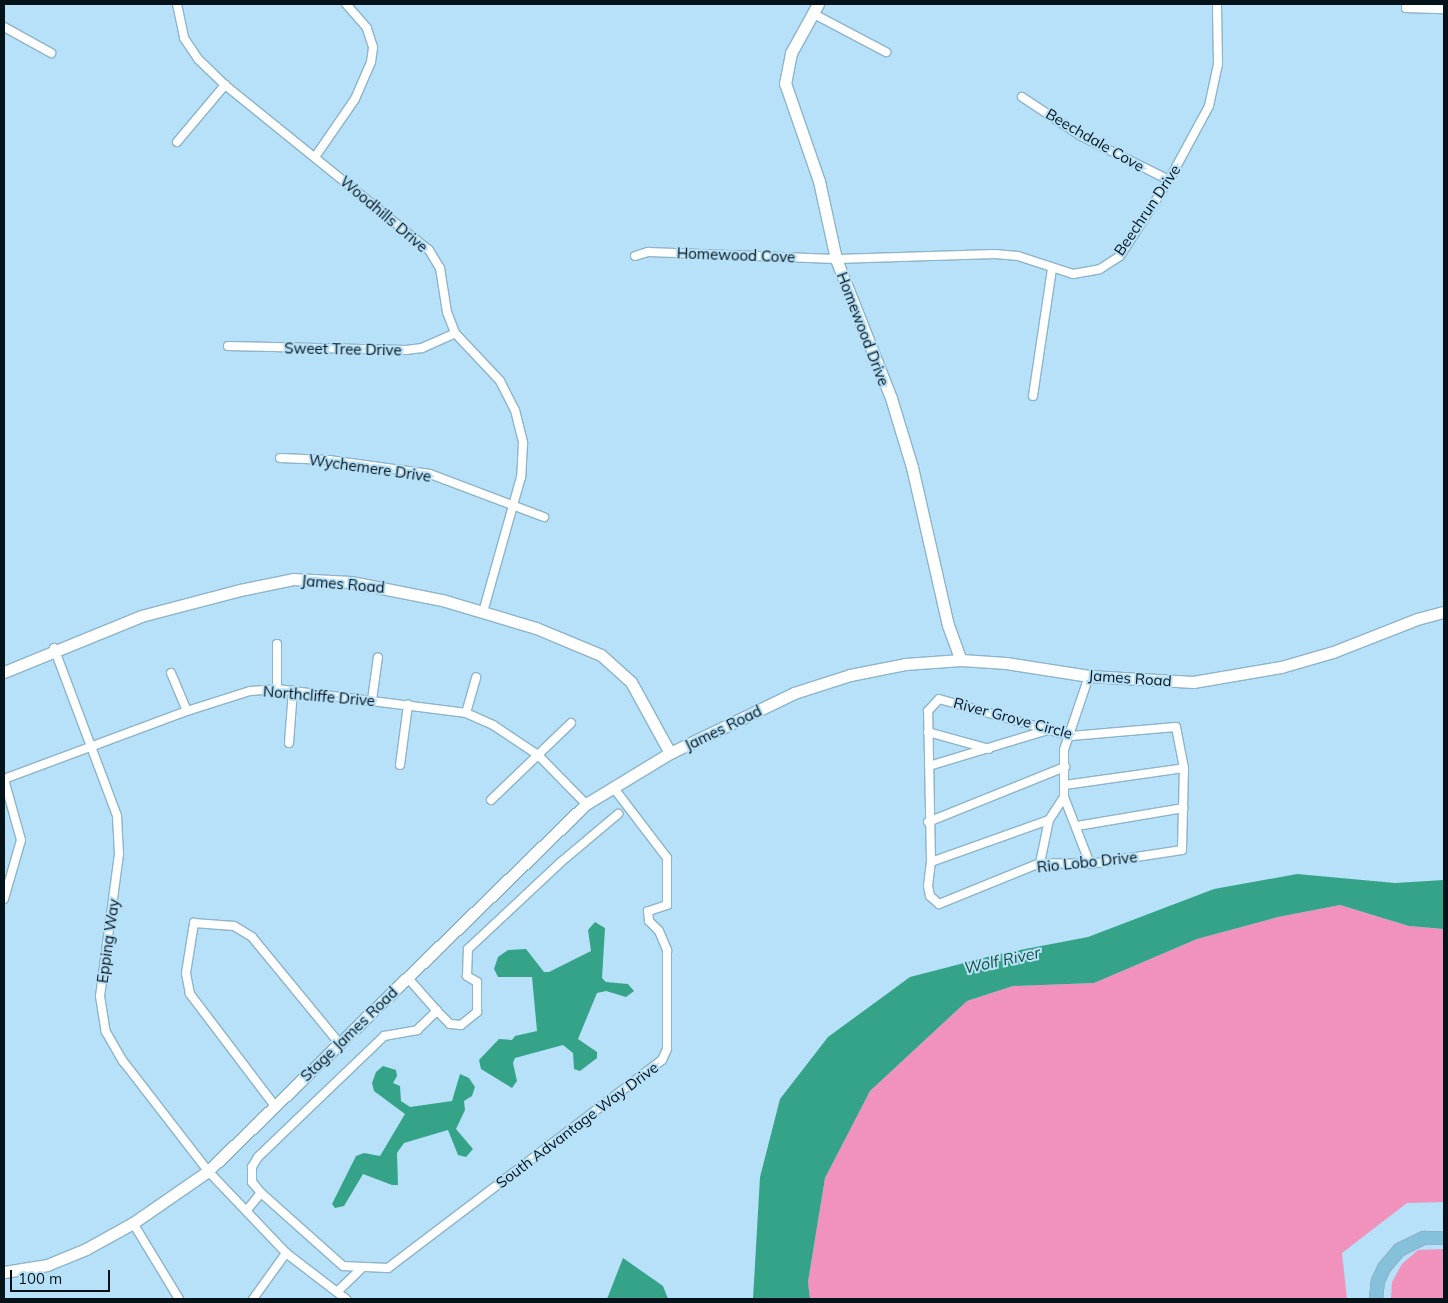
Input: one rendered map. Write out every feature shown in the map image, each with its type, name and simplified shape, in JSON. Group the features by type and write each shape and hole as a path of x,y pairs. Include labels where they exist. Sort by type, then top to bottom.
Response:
{"main road":[{"name":"Homewood Drive","path":"815,8 791,52 785,83 819,182 836,259 893,407 912,467 948,625 960,660"},
{"name":"James Road","path":"4,672 54,648 141,616 293,580 330,579 377,585 483,612 565,638 610,661 636,689 670,753 794,693 850,675 905,664 960,660 1006,663 1090,676 1193,682 1237,676 1333,652 1409,622 1444,612"},
{"name":"Stage James Road","path":"4,1272 47,1265 86,1249 133,1223 208,1171 586,804 670,753"},
{"path":"1376,1299 1378,1281 1384,1268 1399,1250 1424,1238 1444,1238"}],"street":[{"name":"Woodhills Drive","path":"177,4 184,38 198,59 225,85 429,250 440,268 447,312 455,333 500,381 515,410 523,444 521,477 483,612"},
{"path":"315,157 354,100 370,62 373,47 368,28 346,4"},
{"name":"Beechrun Drive","path":"836,259 994,254 1018,256 1052,269 1074,274 1100,269 1120,256 1169,180 1203,119 1213,92 1219,54 1217,4"},
{"path":"1406,6 1444,8"},
{"path":"815,8 886,52"},
{"path":"4,27 51,53"},
{"path":"177,142 225,85"},
{"name":"Beechdale Cove","path":"1022,97 1081,136 1169,180"},
{"name":"Homewood Cove","path":"635,256 648,252 836,259"},
{"path":"1033,396 1052,269"},
{"name":"Sweet Tree Drive","path":"228,346 406,350 422,348 455,333"},
{"name":"Wychemere Drive","path":"280,458 330,460 430,474 544,517"},
{"path":"277,644 277,689"},
{"name":"Epping Way","path":"54,648 89,746 117,816 119,854 100,996 106,1032 123,1061 208,1171 286,1252 346,1299"},
{"path":"372,700 378,658"},
{"path":"171,672 187,711"},
{"path":"1040,863 1049,820 1064,797 1064,750 1071,736 1090,676"},
{"path":"466,713 476,677"},
{"name":"Northcliffe Drive","path":"4,779 187,711 250,691 277,689 466,713 493,725 538,755 586,804"},
{"path":"289,743 293,690"},
{"name":"River Grove Circle","path":"928,732 928,711 940,699 1071,736 1176,727 1184,768"},
{"path":"400,765 408,705"},
{"path":"491,800 571,723"},
{"path":"929,766 991,750 1051,729"},
{"path":"991,750 928,732 928,822 931,862 1049,820"},
{"path":"928,822 1065,767"},
{"path":"1065,786 1184,768 1183,808 1078,826"},
{"path":"4,779 21,840 4,899"},
{"name":"South Advantage Way Drive","path":"437,1010 417,1030 384,1036 258,1157 252,1167 252,1182 261,1194 343,1266 388,1268 662,1060 667,1049 668,950 659,931 649,921 648,911 667,906 667,858 613,787"},
{"path":"1064,797 1078,826 1090,864"},
{"name":"Rio Lobo Drive","path":"931,862 928,886 930,896 939,904 1040,863 1090,864 1182,850 1183,808"},
{"path":"407,977 450,1024 461,1025 477,1012 477,982 467,976 468,949 561,862 618,814"},
{"path":"275,1106 190,994 186,972 194,923 234,926 252,937 339,1043"},
{"path":"247,1210 261,1194"},
{"path":"133,1223 179,1299"},
{"path":"253,1299 286,1252"},
{"path":"338,1291 362,1268"}],"shaded area":[{"path":"1340,905 1409,926 1444,929 1444,1202 1407,1203 1342,1253 1347,1299 810,1299 808,1282 825,1178 870,1091 967,1001 1013,986 1094,983 1197,939 1278,917"},
{"path":"1444,1249 1444,1299 1391,1299 1392,1282 1402,1264 1418,1250"}],"water":[{"name":"Wolf River","path":"1297,874 1395,883 1444,880 1444,929 1409,926 1340,905 1278,917 1197,939 1094,983 1013,986 967,1001 870,1091 825,1178 808,1282 810,1299 753,1299 760,1177 780,1099 828,1037 910,977 999,954 1088,937 1214,889"},
{"path":"595,922 605,928 602,978 606,982 628,984 634,991 626,997 606,991 597,993 578,1039 597,1052 597,1058 580,1071 574,1069 573,1053 563,1045 515,1058 513,1063 517,1081 512,1088 481,1069 479,1060 499,1039 512,1040 515,1036 537,1031 532,977 498,977 494,969 498,957 508,950 526,949 544,972 549,972 591,951 588,930"},
{"path":"383,1066 396,1070 397,1076 393,1083 400,1086 401,1101 410,1107 452,1101 460,1074 469,1078 475,1087 472,1096 464,1101 465,1110 456,1129 473,1149 466,1157 458,1155 448,1130 404,1143 397,1153 398,1185 392,1185 363,1174 344,1206 335,1208 332,1204 356,1156 364,1153 380,1156 405,1114 374,1091 372,1083 376,1072"},
{"path":"623,1258 663,1286 668,1299 607,1299"}]}
